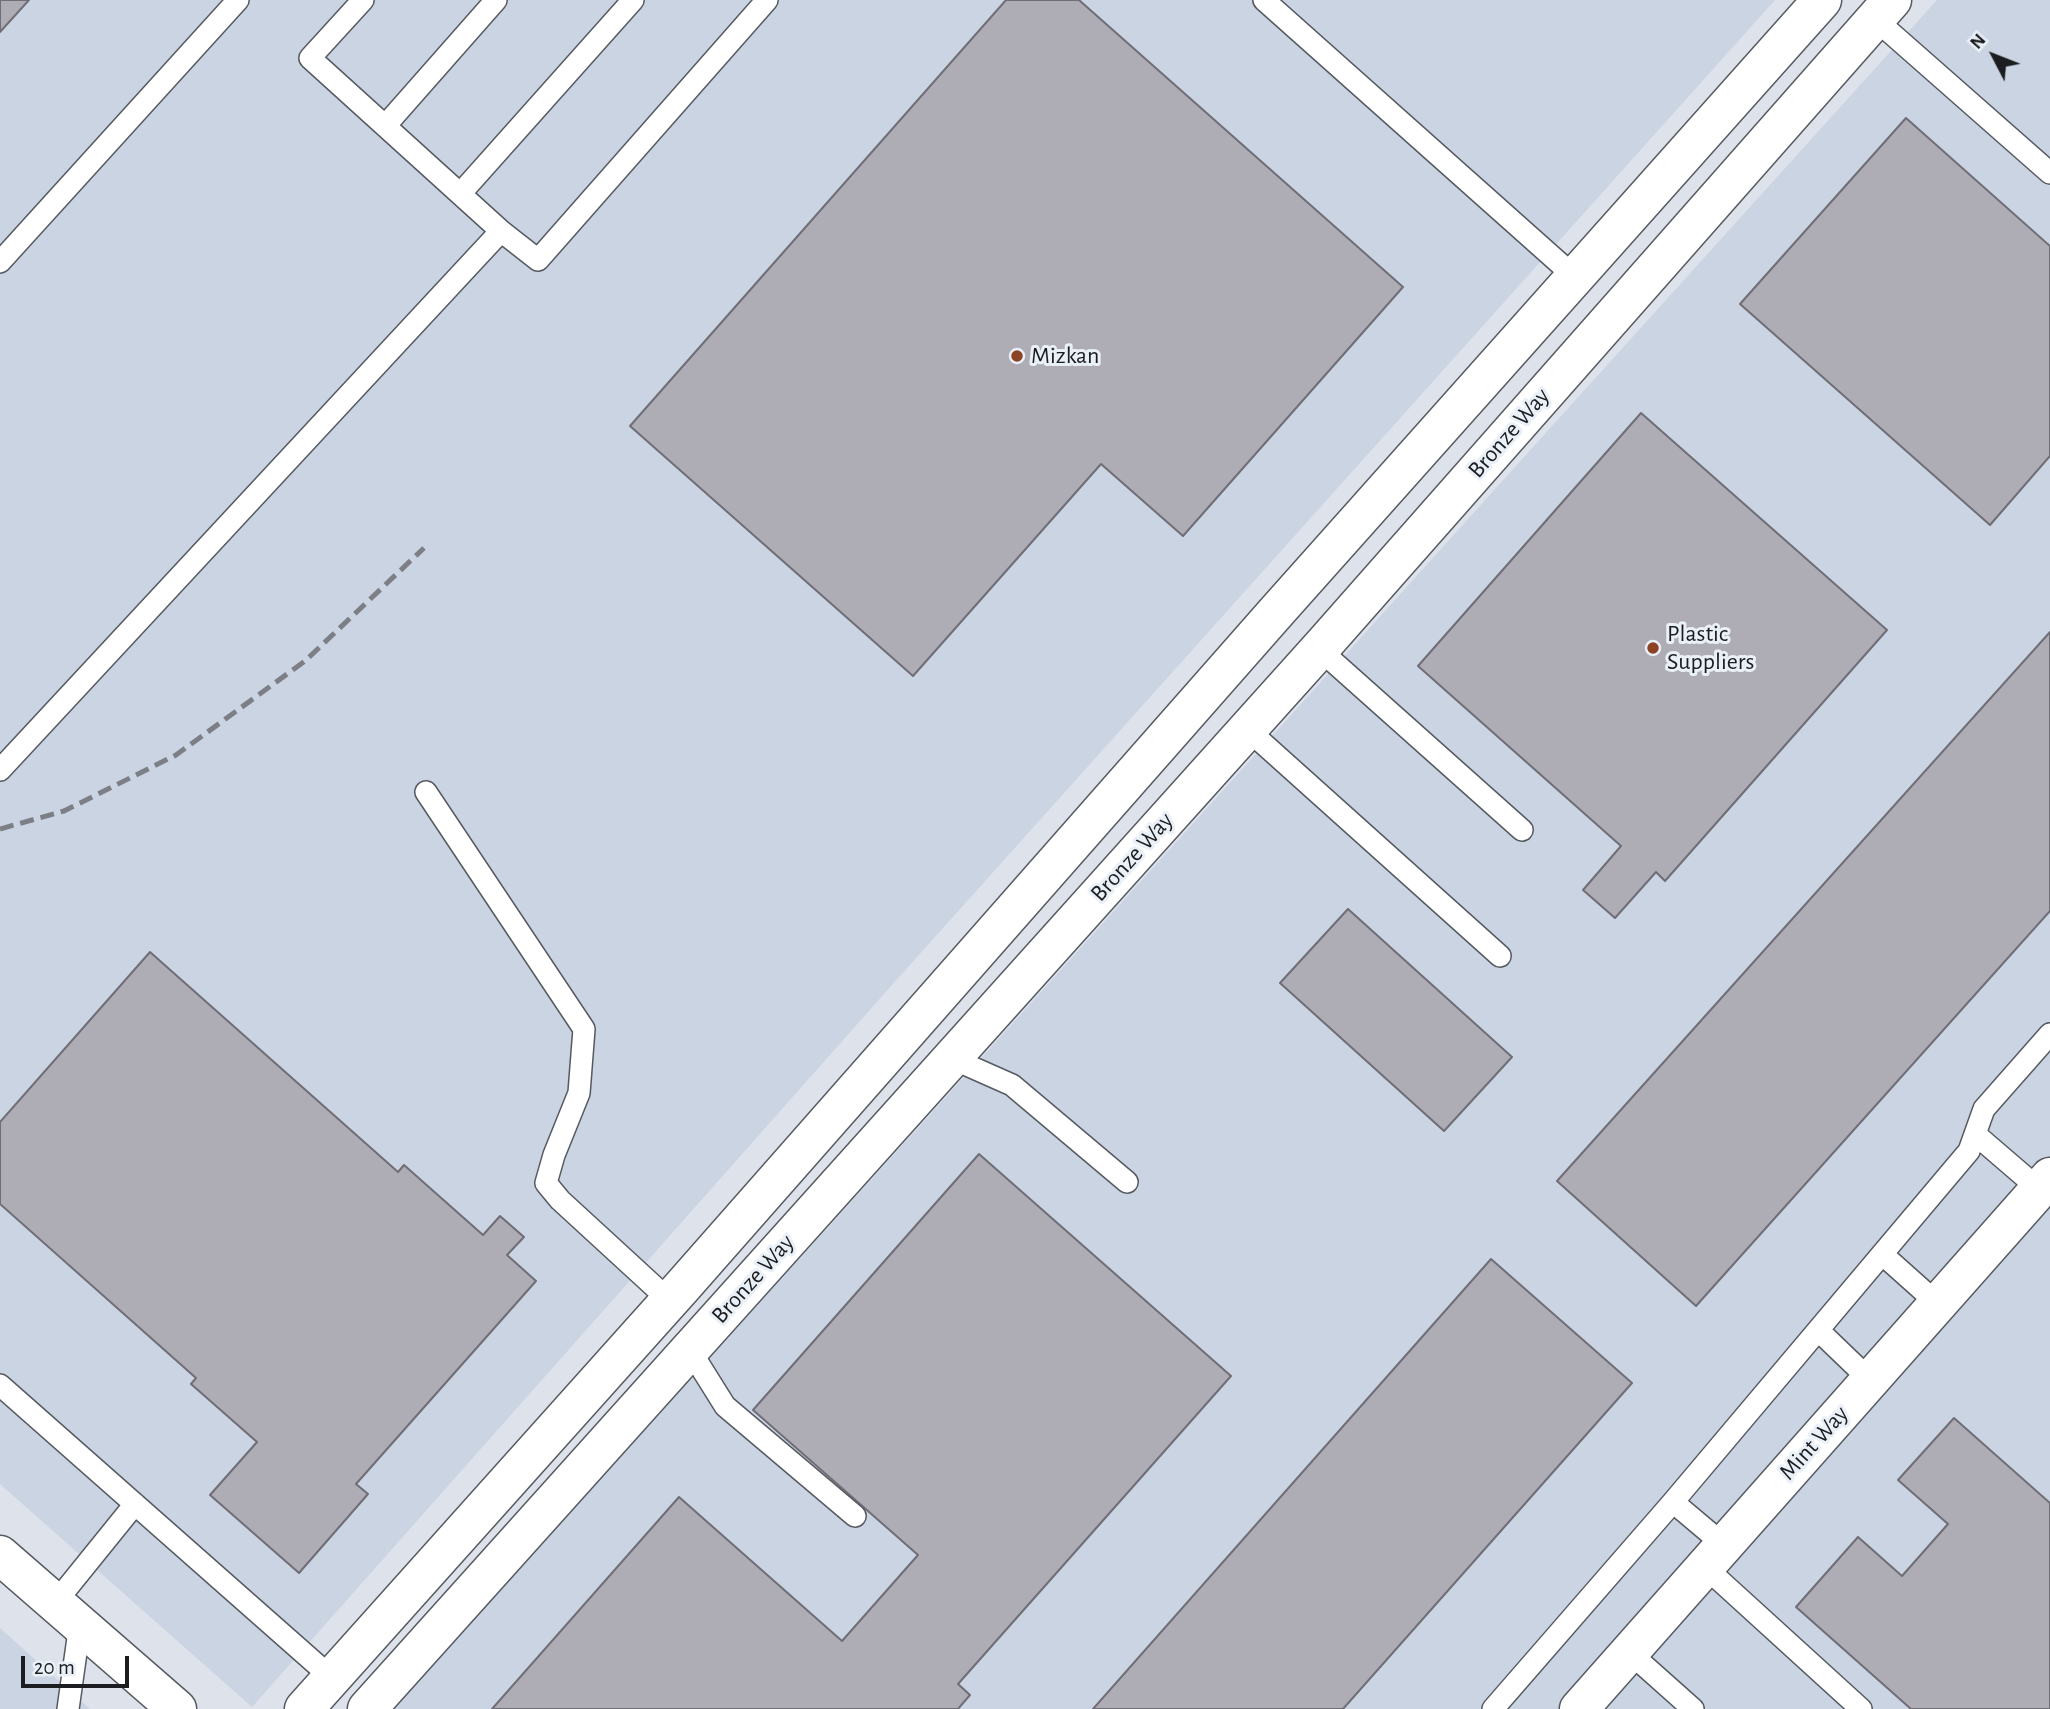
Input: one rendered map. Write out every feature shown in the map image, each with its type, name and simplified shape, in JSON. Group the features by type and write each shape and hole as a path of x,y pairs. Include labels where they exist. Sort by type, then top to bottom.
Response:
{"street":[{"name":"Bronze Way","path":"304,1709 662,1310 1279,609 1822,0"},
{"name":"Bronze Way","path":"378,1705 690,1350 1319,649 1884,10"},
{"path":"1279,609 1319,649"},
{"name":"Mint Way","path":"1579,1709 2045,1183"},
{"path":"662,1310 690,1350"},
{"path":"0,1555 177,1709"}],"lane":[{"path":"0,262 238,0"},
{"path":"363,0 310,58 501,231 538,260 767,0"},
{"path":"385,126 496,0"},
{"path":"460,194 633,0"},
{"path":"1264,0 1574,277"},
{"path":"1884,10 2050,173"},
{"path":"0,769 501,231"},
{"path":"1319,649 1522,830"},
{"path":"1247,729 1500,956"},
{"path":"426,792 584,1030 579,1093 554,1155 546,1183 662,1310"},
{"path":"1493,1709 1673,1502 1969,1151 1984,1109 2050,1034"},
{"path":"951,1058 1012,1085 1127,1182"},
{"path":"1975,1134 2045,1183"},
{"path":"1882,1254 1938,1304"},
{"path":"1818,1331 1870,1380"},
{"path":"690,1350 725,1406 855,1516"},
{"path":"0,1385 332,1678"},
{"path":"1673,1502 1715,1556 1861,1709"},
{"path":"68,1709 68,1614 135,1504"},
{"path":"1629,1652 1693,1709"}],"shaded area":[{"path":"0,0 1775,0 891,986 252,1707 0,1484"},
{"path":"1937,0 2050,0 2050,1709 393,1709"},
{"path":"0,1628 90,1709 0,1709"}],"building":[{"path":"0,0 29,0 0,32"},
{"name":"Mizkan","path":"1006,0 1079,0 1403,287 1183,536 1101,464 913,676 630,426"},
{"path":"1906,118 2050,246 2050,456 1990,525 1740,304"},
{"name":"Plastic Suppliers","path":"1641,413 1887,630 1665,881 1656,872 1615,918 1583,890 1621,846 1418,666"},
{"path":"2050,632 2050,911 1696,1306 1557,1181"},
{"path":"1348,909 1512,1057 1444,1131 1280,983"},
{"path":"150,952 398,1172 404,1165 483,1235 500,1216 524,1237 507,1255 536,1281 356,1484 368,1494 299,1573 210,1495 257,1442 191,1384 196,1378 0,1204 0,1122"},
{"path":"979,1154 1231,1376 958,1684 970,1695 958,1709 492,1709 679,1497 842,1641 918,1555 753,1410"},
{"path":"1491,1259 1632,1383 1343,1709 1093,1709"},
{"path":"1954,1418 2050,1503 2050,1709 1911,1709 1796,1607 1858,1537 1902,1576 1948,1524 1898,1480"}],"railway":[{"path":"0,829 64,811 176,755 305,661 424,548"}],"place":[{"name":"Mizkan","path":"1017,356"},
{"name":"Plastic Suppliers","path":"1653,648"}]}
